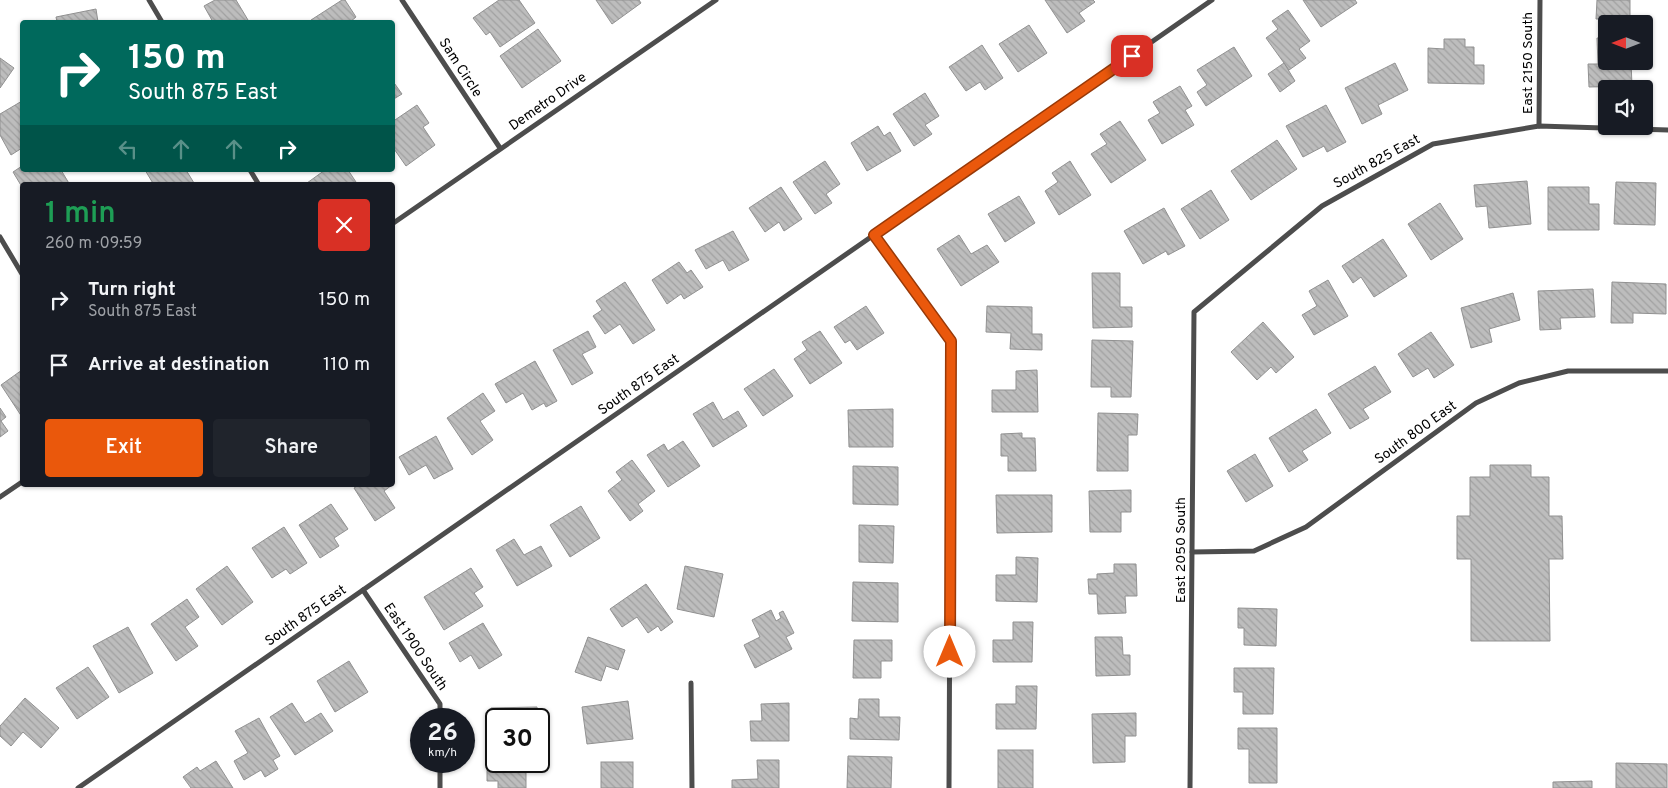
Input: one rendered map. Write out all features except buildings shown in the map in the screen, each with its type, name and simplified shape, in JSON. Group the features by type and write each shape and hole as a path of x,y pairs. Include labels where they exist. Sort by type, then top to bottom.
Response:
{"street":[{"path":"149,0 161,20"},
{"name":"Sam Circle","path":"402,0 500,148"},
{"name":"Demetro Drive","path":"395,222 716,0"},
{"name":"South 875 East","path":"78,788 1212,0"},
{"name":"East 2150 South","path":"1539,126 1540,0"},
{"name":"South 825 East","path":"1194,312 1322,206 1433,144 1539,126 1668,130"},
{"path":"874,235 951,341 949,788"},
{"path":"0,237 20,271"},
{"name":"East 2050 South","path":"1190,788 1194,312"},
{"name":"South 800 East","path":"1192,552 1254,550 1306,527 1476,403 1520,383 1568,371 1668,371"},
{"path":"0,497 20,483"},
{"name":"East 1900 South","path":"363,590 440,704 440,708"},
{"path":"692,683 692,788"},
{"path":"440,773 440,788"}],"route":[{"path":"950,652 951,341 874,235 1132,56"}]}
